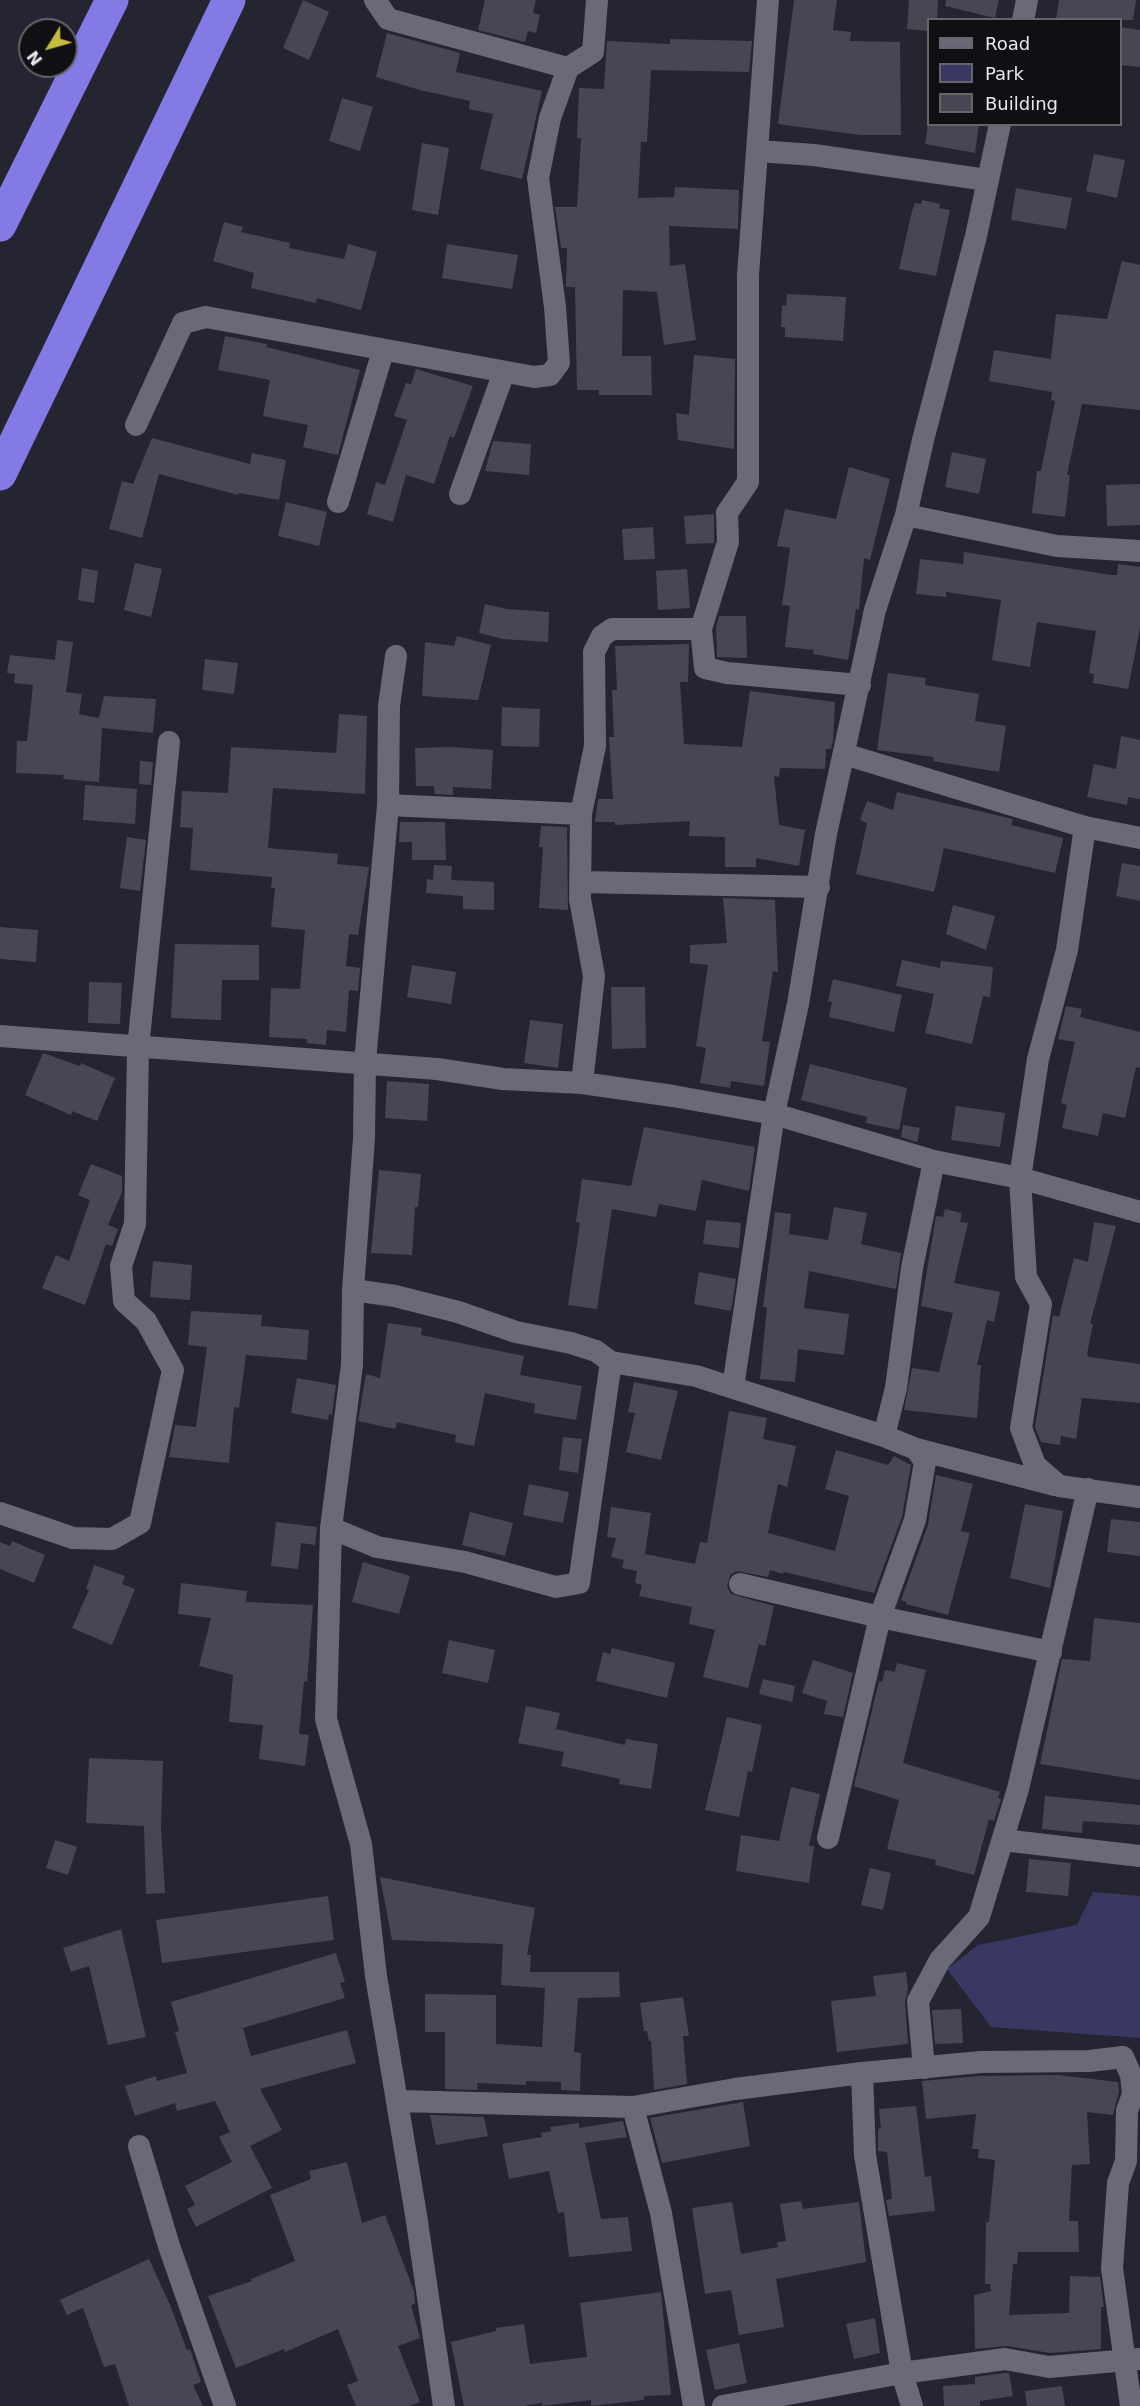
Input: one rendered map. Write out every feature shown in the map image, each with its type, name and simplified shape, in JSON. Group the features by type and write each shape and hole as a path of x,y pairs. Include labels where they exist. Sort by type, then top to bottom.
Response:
{"highway":[{"path":"0,225 112,0"},
{"path":"0,474 229,0"}],"street":[{"path":"375,0 388,19 568,68"},
{"path":"136,425 183,323 206,317 269,326 382,351 504,372 534,377 550,375 559,363 555,307 538,178 550,118 568,68 593,52 597,0"},
{"path":"768,0 748,274 748,482 727,513 728,542 701,629 705,668 727,673 860,685"},
{"path":"1023,18 1027,0"},
{"path":"733,1387 774,1114 798,1004 826,834 875,610 906,515 976,236 1000,126"},
{"path":"758,151 814,155 987,180"},
{"path":"338,502 382,351"},
{"path":"460,494 504,372"},
{"path":"906,515 1058,546 1140,551"},
{"path":"582,1083 594,976 580,899 581,814 595,746 594,652 602,636 612,629 667,631 701,629"},
{"path":"396,656 389,706 388,805 365,1062 364,1138 353,1290 352,1365 331,1528 326,1719 361,1844 376,1976 398,2101 444,2406"},
{"path":"0,1513 73,1538 112,1539 140,1523 173,1370 146,1321 124,1301 121,1266 135,1224 138,1048 169,742"},
{"path":"844,754 1085,827 1140,838"},
{"path":"388,805 581,814"},
{"path":"1059,1486 1035,1465 1022,1428 1041,1304 1026,1277 1020,1178 1038,1059 1066,950 1085,827"},
{"path":"582,882 819,887"},
{"path":"0,1036 138,1048 365,1062 503,1079 582,1083 774,1114 934,1161 1020,1178 1140,1212"},
{"path":"884,1436 896,1388 912,1269 934,1161"},
{"path":"353,1290 416,1301 458,1312 516,1332 571,1343 596,1351 611,1362 671,1371 733,1387 884,1436 916,1449 1059,1486 1140,1497"},
{"path":"331,1528 377,1547 465,1562 556,1587 579,1583 611,1362"},
{"path":"828,1838 880,1617 915,1520 925,1462 916,1449"},
{"path":"924,2068 918,2001 940,1960 979,1917 1018,1790 1088,1489"},
{"path":"741,1584 880,1617 1051,1652"},
{"path":"1003,1840 1140,1856"},
{"path":"398,2101 633,2107 735,2089 862,2073 981,2062 1089,2061 1131,2057 1133,2094 1127,2111 1126,2161 1118,2183 1112,2268 1133,2359 1131,2406"},
{"path":"862,2073 865,2155 902,2373 912,2406"},
{"path":"633,2107 661,2213 694,2406"},
{"path":"139,2146 169,2246 225,2406"},
{"path":"723,2406 902,2373 1005,2359 1049,2367 1133,2359"}],"green space":[{"path":"1093,1892 1140,1896 1140,2038 991,2027 947,1969 978,1945 1077,1925"}],"building":[{"path":"303,0 329,12 309,60 283,48"},
{"path":"485,0 536,0 533,13 540,15 536,33 528,31 525,42 478,30"},
{"path":"794,0 837,0 833,30 851,32 850,41 900,42 901,135 860,135 778,124"},
{"path":"909,0 938,0 937,18 927,18 927,31 907,29"},
{"path":"946,0 999,0 995,18 945,6"},
{"path":"1059,0 1136,0 1133,20 1056,18"},
{"path":"1122,27 1140,30 1140,67 1122,65"},
{"path":"387,33 460,53 456,72 542,91 522,179 480,169 493,114 469,109 470,101 376,77"},
{"path":"670,39 752,41 749,72 651,70 647,142 641,142 638,198 674,197 675,187 739,190 738,229 669,226 670,266 685,264 696,340 664,345 657,292 623,290 622,356 651,356 652,395 599,395 599,390 577,390 575,287 566,287 567,248 561,248 555,207 577,207 581,138 577,138 579,88 604,89 607,41 670,44"},
{"path":"342,98 373,107 360,151 329,141"},
{"path":"928,126 979,126 975,153 925,144"},
{"path":"422,143 449,148 438,215 412,210"},
{"path":"1094,154 1125,160 1117,198 1086,191"},
{"path":"1016,188 1072,198 1066,229 1011,220"},
{"path":"922,200 940,204 939,208 950,210 936,276 899,269 912,211 915,203 921,204"},
{"path":"224,222 243,227 241,232 290,243 289,248 344,259 348,244 377,252 361,310 317,298 316,303 251,288 254,273 213,261"},
{"path":"447,244 518,255 512,289 442,278"},
{"path":"1122,261 1140,265 1140,410 1082,404 1067,475 1070,475 1065,517 1032,513 1037,471 1041,471 1055,401 1051,400 1052,392 989,381 994,350 1051,359 1056,314 1107,319"},
{"path":"787,294 846,297 843,341 785,337 785,327 781,327 782,305 786,306"},
{"path":"225,336 267,344 266,347 360,370 338,455 303,447 308,425 263,416 270,380 218,370"},
{"path":"694,355 735,359 734,449 678,440 676,413 689,415"},
{"path":"416,369 473,386 454,438 450,436 434,484 406,475 393,522 367,514 376,482 385,485 407,420 394,416 406,383 411,384"},
{"path":"152,438 250,464 252,453 286,460 279,500 239,493 238,495 159,474 142,538 109,529 122,481 133,484"},
{"path":"493,441 531,444 529,475 485,471"},
{"path":"952,452 986,459 979,494 945,487"},
{"path":"849,467 890,479 870,560 864,558 859,610 856,609 848,660 813,654 814,650 785,647 790,606 782,605 790,548 777,546 785,509 836,519"},
{"path":"1140,484 1140,525 1107,526 1106,485"},
{"path":"286,502 327,512 319,546 278,536"},
{"path":"714,514 714,543 686,544 684,516"},
{"path":"653,527 655,559 624,560 622,529"},
{"path":"964,552 1112,575 1117,575 1118,564 1140,567 1140,628 1128,689 1093,683 1094,674 1089,673 1096,631 1037,622 1030,667 992,660 1001,600 946,592 946,597 916,594 920,559 963,564"},
{"path":"135,563 162,569 151,617 124,610"},
{"path":"82,568 98,571 94,603 78,600"},
{"path":"687,569 690,608 658,610 656,571"},
{"path":"485,604 507,609 549,612 548,642 503,639 479,633"},
{"path":"719,616 746,616 747,658 717,657 716,627"},
{"path":"457,636 491,645 478,700 422,696 425,642 454,646"},
{"path":"57,640 73,642 66,692 82,694 79,714 99,718 104,696 156,699 153,733 102,728 99,782 63,779 64,775 16,773 17,741 27,741 33,685 14,683 15,674 7,673 10,655 55,660"},
{"path":"689,644 688,682 680,682 684,744 742,747 750,691 835,702 833,741 831,749 826,749 825,769 780,768 779,777 774,776 779,825 805,830 799,866 756,858 756,867 725,867 725,837 689,836 690,821 615,825 615,822 595,822 598,799 613,799 609,737 614,737 612,690 617,690 615,646"},
{"path":"205,659 238,663 234,694 202,690"},
{"path":"888,673 926,678 925,685 979,694 975,721 1006,726 999,772 933,761 934,757 877,750"},
{"path":"502,707 540,709 539,747 501,746"},
{"path":"339,714 367,716 365,794 273,788 268,848 338,854 337,864 369,867 358,935 349,934 346,966 360,968 358,991 349,990 346,1032 327,1030 326,1045 307,1043 307,1039 269,1037 271,988 300,989 305,930 271,927 275,888 271,888 272,877 190,870 193,828 180,827 182,791 228,793 231,747 336,753"},
{"path":"1121,736 1140,740 1140,799 1128,797 1127,805 1087,797 1094,764 1116,769"},
{"path":"452,747 493,750 491,789 453,787 453,795 435,794 434,786 416,786 415,748"},
{"path":"140,761 153,762 151,785 139,784"},
{"path":"85,785 137,789 135,824 83,820"},
{"path":"897,792 1013,819 1011,825 1063,838 1055,873 944,848 934,892 856,874 867,823 860,820 867,801 893,810"},
{"path":"400,822 445,822 446,860 412,860 412,842 399,842"},
{"path":"541,826 567,827 568,910 539,908 543,847 539,847"},
{"path":"127,837 146,840 140,891 120,888"},
{"path":"1122,863 1140,866 1140,901 1116,896"},
{"path":"434,865 452,866 451,880 494,882 494,910 463,909 463,896 426,893 427,879 433,880"},
{"path":"723,898 775,900 778,972 773,971 762,1041 770,1042 764,1086 731,1081 730,1088 700,1083 706,1048 696,1046 708,965 690,963 690,945 727,943"},
{"path":"953,905 995,916 986,950 946,934"},
{"path":"0,927 38,930 36,962 0,959"},
{"path":"175,944 259,945 259,980 222,980 221,1020 171,1018"},
{"path":"902,960 940,968 941,961 993,967 990,997 983,996 972,1044 925,1033 934,994 896,986"},
{"path":"412,965 456,972 451,1004 407,997"},
{"path":"833,979 902,995 894,1032 829,1017 832,1002 828,1001"},
{"path":"89,982 122,983 120,1024 88,1023"},
{"path":"611,987 645,987 646,1048 612,1049"},
{"path":"1066,1006 1082,1009 1080,1017 1140,1032 1140,1068 1136,1067 1125,1118 1103,1113 1098,1136 1062,1128 1067,1105 1061,1103 1075,1042 1058,1039"},
{"path":"530,1020 563,1024 558,1068 524,1063"},
{"path":"43,1053 80,1066 81,1063 115,1078 97,1121 72,1111 71,1115 25,1095"},
{"path":"810,1064 907,1088 899,1130 866,1123 867,1117 801,1100"},
{"path":"387,1081 429,1084 427,1121 385,1118"},
{"path":"956,1106 1005,1113 1000,1147 951,1140"},
{"path":"903,1125 920,1128 917,1142 901,1137"},
{"path":"644,1127 755,1147 749,1191 702,1180 696,1211 659,1204 656,1217 612,1209 597,1309 568,1305 580,1223 576,1222 582,1179 631,1186"},
{"path":"91,1164 122,1176 122,1192 108,1225 118,1229 112,1246 106,1244 85,1305 42,1288 56,1255 69,1261 90,1200 78,1195"},
{"path":"379,1170 421,1174 418,1207 415,1207 412,1255 371,1253"},
{"path":"834,1207 867,1213 861,1244 901,1253 896,1289 809,1271 804,1308 849,1314 844,1355 798,1349 795,1382 760,1379 767,1307 763,1307 775,1212 791,1214 789,1234 828,1240"},
{"path":"945,1209 962,1213 960,1222 968,1223 954,1283 1000,1292 994,1322 987,1320 977,1365 981,1365 977,1418 904,1410 912,1368 939,1372 953,1313 921,1306 936,1216 943,1217"},
{"path":"706,1220 741,1223 739,1248 703,1244"},
{"path":"1094,1222 1116,1226 1090,1324 1093,1324 1087,1354 1089,1357 1140,1364 1140,1403 1082,1398 1076,1439 1061,1436 1060,1445 1041,1442 1035,1427 1053,1315 1059,1317 1074,1258 1088,1262"},
{"path":"153,1261 192,1265 190,1300 150,1297"},
{"path":"699,1272 736,1279 731,1311 694,1304"},
{"path":"191,1311 262,1315 261,1326 309,1330 307,1360 246,1355 239,1408 234,1407 229,1463 169,1457 175,1425 196,1427 207,1347 188,1345"},
{"path":"388,1323 422,1328 421,1335 524,1356 520,1375 582,1386 576,1420 534,1413 535,1404 485,1393 474,1446 455,1442 456,1435 397,1422 395,1429 358,1421 366,1374 380,1378"},
{"path":"297,1378 336,1385 332,1415 329,1414 328,1420 291,1413"},
{"path":"634,1382 678,1391 661,1460 626,1452 635,1413 628,1412"},
{"path":"729,1411 767,1418 763,1439 796,1446 787,1487 778,1484 768,1533 835,1551 849,1496 825,1489 836,1450 888,1465 894,1456 911,1465 902,1517 874,1593 770,1570 768,1577 737,1571 730,1575 727,1587 731,1594 774,1606 765,1646 759,1644 748,1688 703,1677 715,1630 689,1624 692,1607 639,1596 642,1585 635,1583 637,1571 622,1568 624,1560 611,1557 616,1538 607,1537 611,1507 651,1513 645,1554 695,1564 700,1542 707,1543"},
{"path":"563,1437 582,1439 578,1473 559,1470"},
{"path":"936,1475 973,1484 961,1531 970,1533 948,1615 906,1604 901,1600 928,1525"},
{"path":"529,1484 569,1492 563,1523 523,1515"},
{"path":"1025,1504 1063,1511 1050,1588 1010,1578"},
{"path":"470,1512 513,1523 505,1556 462,1545"},
{"path":"1111,1519 1140,1522 1140,1556 1107,1552"},
{"path":"276,1522 317,1527 315,1545 301,1543 298,1569 271,1566"},
{"path":"12,1541 45,1555 34,1583 0,1569 0,1542 10,1546"},
{"path":"363,1562 410,1576 399,1614 352,1602"},
{"path":"94,1565 125,1576 122,1584 135,1589 112,1645 72,1628 89,1590 86,1589"},
{"path":"181,1583 247,1591 246,1602 313,1605 307,1682 304,1681 299,1734 309,1735 305,1766 259,1759 263,1725 229,1722 233,1675 199,1666 211,1618 178,1614"},
{"path":"1094,1618 1140,1623 1140,1780 1040,1764 1062,1659 1090,1661"},
{"path":"449,1640 495,1650 488,1683 442,1673"},
{"path":"612,1648 675,1663 667,1698 596,1681 603,1652 610,1654"},
{"path":"813,1660 853,1673 843,1717 824,1714 827,1701 802,1693"},
{"path":"897,1663 926,1670 903,1763 1000,1792 998,1798 1001,1799 994,1821 989,1819 974,1875 935,1865 936,1860 887,1849 899,1800 854,1786 879,1681 882,1682 885,1670 895,1672"},
{"path":"763,1679 795,1686 792,1702 759,1694"},
{"path":"526,1706 560,1713 556,1729 625,1745 626,1739 658,1744 651,1789 619,1784 620,1779 561,1766 564,1752 518,1743"},
{"path":"727,1717 762,1725 752,1772 748,1771 739,1817 705,1810"},
{"path":"89,1758 163,1761 161,1828 165,1893 146,1894 144,1826 86,1823"},
{"path":"791,1787 820,1794 809,1846 814,1846 809,1883 736,1871 741,1835 779,1841"},
{"path":"1045,1796 1140,1805 1140,1825 1083,1821 1082,1833 1042,1829"},
{"path":"55,1840 77,1847 68,1875 46,1868"},
{"path":"1029,1859 1071,1863 1068,1896 1026,1892"},
{"path":"870,1868 891,1873 883,1910 861,1905"},
{"path":"380,1877 535,1908 527,1955 531,1955 530,1972 619,1972 620,1997 578,1998 574,2052 581,2053 580,2091 561,2090 561,2082 526,2081 526,2085 477,2083 478,2090 445,2089 445,2032 425,2032 425,1994 496,1995 496,2044 542,2047 545,1988 501,1985 503,1944 392,1940"},
{"path":"328,1896 334,1940 162,1963 156,1920"},
{"path":"121,1929 146,2037 108,2045 89,1966 71,1972 63,1948"},
{"path":"336,1953 345,1982 340,1983 345,1998 243,2028 251,2056 347,2030 356,2063 260,2089 282,2130 250,2146 272,2188 196,2227 187,2209 195,2205 185,2186 232,2162 219,2137 230,2132 215,2101 177,2111 175,2103 135,2116 125,2086 156,2076 157,2081 187,2073 175,2032 179,2031 171,2002"},
{"path":"906,1972 908,1990 905,2002 908,2044 837,2052 831,2001 876,1996 873,1976"},
{"path":"683,1997 689,2036 683,2036 687,2084 654,2090 651,2041 649,2041 647,2031 644,2031 640,2003"},
{"path":"961,2009 963,2043 935,2044 932,2010"},
{"path":"1058,2075 1118,2082 1119,2092 1113,2115 1087,2112 1090,2164 1072,2165 1069,2221 1078,2221 1079,2252 1018,2252 1017,2264 1013,2264 1009,2315 1069,2313 1070,2276 1100,2277 1104,2307 1101,2307 1101,2349 1050,2353 1007,2346 975,2349 974,2295 991,2291 990,2284 985,2284 986,2222 989,2222 995,2160 978,2158 979,2149 972,2149 976,2114 926,2119 922,2081 979,2076"},
{"path":"743,2102 750,2146 662,2163 650,2118"},
{"path":"916,2106 925,2177 931,2176 935,2211 889,2216 886,2200 892,2199 887,2152 878,2151 878,2129 881,2128 879,2109"},
{"path":"430,2115 484,2117 488,2136 436,2145"},
{"path":"623,2121 627,2137 585,2143 601,2219 628,2217 632,2251 569,2257 564,2212 558,2213 549,2171 509,2179 502,2144 542,2137 541,2133 551,2131 550,2127 579,2123 579,2128"},
{"path":"347,2162 362,2223 385,2215 414,2291 415,2304 411,2305 420,2338 398,2346 420,2402 409,2406 356,2406 347,2385 358,2381 338,2329 285,2352 284,2349 236,2368 208,2296 252,2281 251,2279 295,2261 270,2195 311,2179 309,2171"},
{"path":"801,2201 803,2209 859,2202 866,2262 776,2279 784,2327 739,2335 731,2290 705,2294 692,2208 732,2202 741,2254 778,2247 777,2242 786,2241 780,2204"},
{"path":"149,2259 187,2350 190,2349 201,2382 193,2385 203,2406 129,2406 115,2364 104,2367 83,2308 67,2315 60,2300"},
{"path":"661,2292 671,2395 644,2396 644,2400 591,2406 591,2400 542,2406 542,2403 523,2406 464,2406 451,2342 496,2331 496,2328 524,2324 530,2364 587,2357 580,2303"},
{"path":"875,2318 880,2353 854,2359 846,2324"},
{"path":"739,2343 747,2383 715,2390 706,2350"},
{"path":"1009,2373 1013,2396 980,2401 980,2406 944,2406 943,2386 975,2384 975,2377"},
{"path":"1062,2386 1065,2406 1027,2406 1025,2391"}]}
